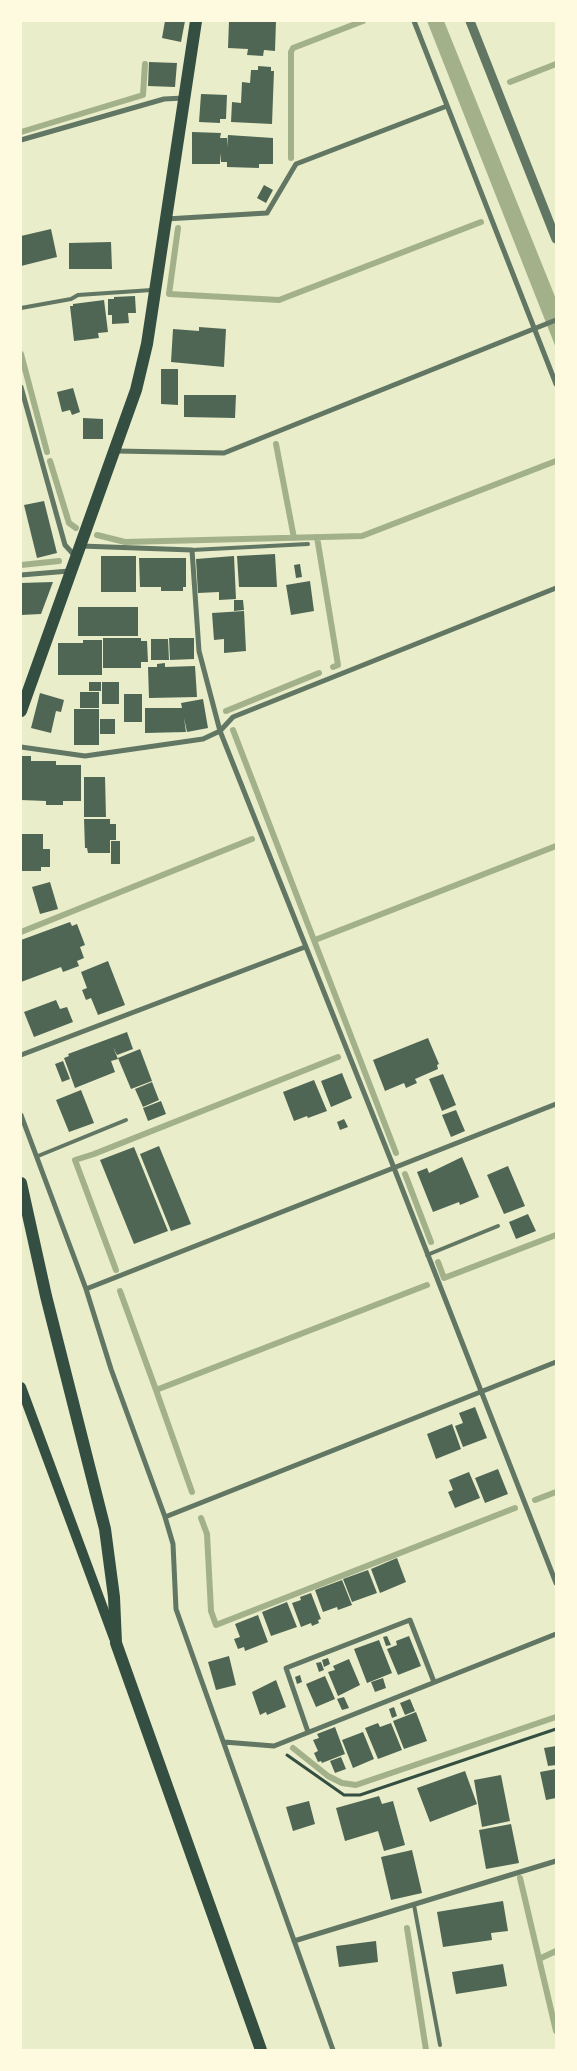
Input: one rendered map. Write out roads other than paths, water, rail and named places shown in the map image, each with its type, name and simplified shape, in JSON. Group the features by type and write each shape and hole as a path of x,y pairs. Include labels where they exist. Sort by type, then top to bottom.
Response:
{"main road":[{"path":"21,711 116,451 136,390 147,344 156,290 196,21"},
{"path":"21,1183 46,1296 105,1529 114,1597 116,1643"},
{"path":"21,1387 116,1643 261,2050"}],"street":[{"path":"414,21 556,384"},
{"path":"470,21 556,239"},
{"path":"21,140 164,99 184,98"},
{"path":"166,219 267,213 296,164 447,106"},
{"path":"116,451 224,453 556,320"},
{"path":"22,390 65,545 79,552 192,550 198,651 220,731 304,947 394,1168 556,1583"},
{"path":"21,575 72,571"},
{"path":"21,747 85,756 203,739 220,731 233,718 556,588"},
{"path":"21,1055 304,947"},
{"path":"86,1289 556,1104"},
{"path":"21,1115 38,1156 86,1289 111,1368 165,1516 173,1544 176,1609 333,2050"},
{"path":"165,1516 556,1362"},
{"path":"308,1732 286,1668 410,1620 434,1682"},
{"path":"224,1742 274,1746 556,1634"},
{"path":"294,1941 556,1861"}],"lane":[{"path":"21,308 71,299 78,295 156,290"},
{"path":"192,550 308,544"},
{"path":"38,1156 126,1120"},
{"path":"427,1255 498,1226"},
{"path":"414,1905 440,2045"}],"waterway":[{"path":"291,158 291,52 293,48 363,21"},
{"path":"21,132 143,95 145,64"},
{"path":"510,82 556,64"},
{"path":"178,228 169,294 279,300 481,222"},
{"path":"21,354 47,452"},
{"path":"276,444 294,538"},
{"path":"50,461 69,523 76,528"},
{"path":"97,535 125,542 362,536 556,461"},
{"path":"317,537 338,665 333,667"},
{"path":"21,565 59,561"},
{"path":"226,711 319,673"},
{"path":"233,730 396,1153"},
{"path":"21,932 252,839"},
{"path":"315,940 556,846"},
{"path":"116,1270 75,1160 338,1057"},
{"path":"405,1174 431,1242"},
{"path":"438,1262 444,1278 556,1235"},
{"path":"192,1492 156,1390 427,1285"},
{"path":"120,1291 156,1390"},
{"path":"535,1500 556,1492"},
{"path":"201,1518 207,1534 211,1611 216,1625 515,1508"},
{"path":"293,1748 328,1776 342,1783 356,1785 556,1717"},
{"path":"520,1878 556,2031"},
{"path":"407,1928 426,2050"},
{"path":"539,1959 556,1951"}]}
